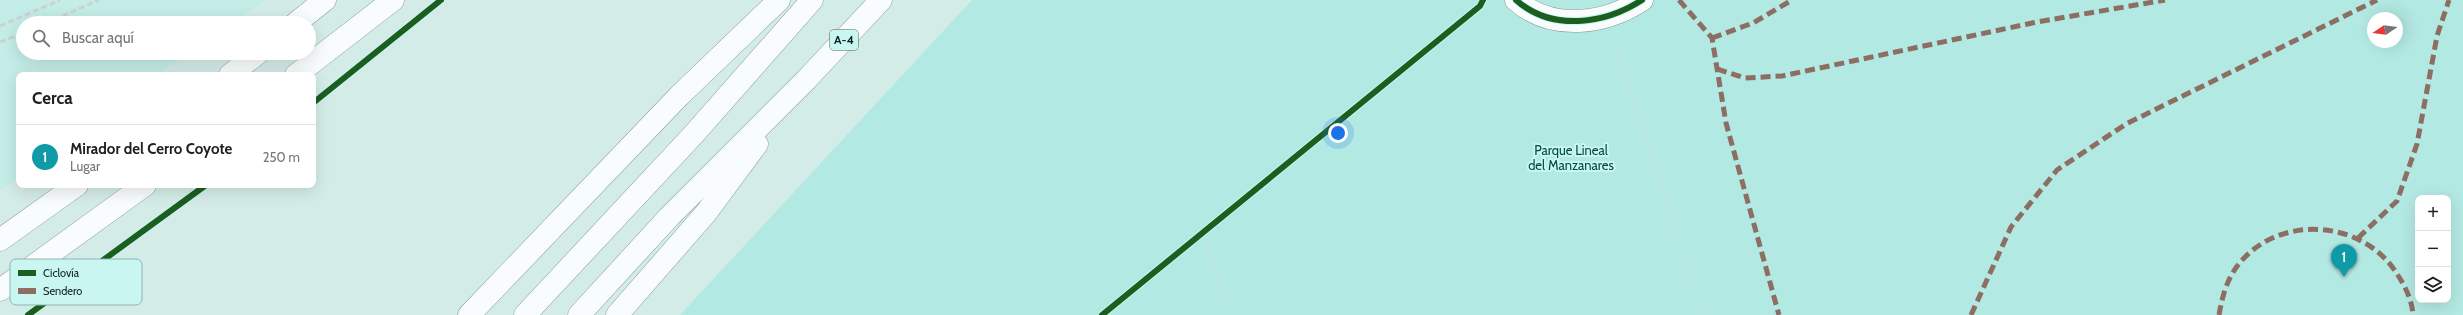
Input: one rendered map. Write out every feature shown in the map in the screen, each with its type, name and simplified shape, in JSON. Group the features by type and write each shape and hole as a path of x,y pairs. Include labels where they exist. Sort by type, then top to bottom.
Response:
{"main road":[{"path":"305,16 325,0"},
{"path":"316,60 394,0"},
{"path":"469,315 679,96 779,0"},
{"path":"525,315 694,134 812,0"},
{"name":"A-4","path":"806,80 881,0"},
{"path":"1516,0 1522,6 1555,19 1590,22 1624,12 1642,0"},
{"path":"234,72 249,60"},
{"path":"300,72 316,60"},
{"path":"579,315 669,217 806,80"},
{"path":"617,315 706,213 806,80"},
{"path":"0,240 73,188"},
{"path":"43,259 141,188"},
{"path":"0,290 10,283"}],"path":[{"path":"1102,315 1480,6 1484,0"},
{"path":"1624,12 1619,53 1702,315"},
{"path":"1203,232 1229,315"}],"shaded area":[{"path":"0,0 266,0 242,16 16,16 16,60 177,60 161,72 16,72 16,179 0,191"}],"green space":[{"name":"Parque Lineal del Manzanares","path":"972,0 2463,0 2463,315 680,315"}],"railway":[{"path":"23,16 60,0"},
{"path":"62,16 99,0"},
{"path":"0,26 16,19"},
{"path":"0,42 16,36"}],"marked path":[{"path":"1679,0 1712,38 1726,123 1779,315"},
{"path":"1712,38 1753,23 1792,0"},
{"path":"1717,69 1745,78 1782,76 2037,22 2165,0"},
{"path":"1971,315 2011,227 2057,170 2126,124 2377,0"},
{"path":"2358,238 2397,201 2417,144 2437,36 2449,0"},
{"path":"2219,315 2223,295 2234,270 2254,249 2274,237 2295,231 2317,229 2338,232 2359,240 2378,252 2393,268 2403,285 2409,296 2413,315"}],"cycle path":[{"path":"316,101 441,0"},
{"path":"1102,315 1480,6 1483,0"},
{"path":"1516,0 1530,10 1546,17 1579,21 1612,15 1642,0"},
{"path":"105,259 202,188"},
{"path":"28,315 42,305"}],"place":[{"name":"Mirador del Cerro Coyote","path":"2344,277"}]}
